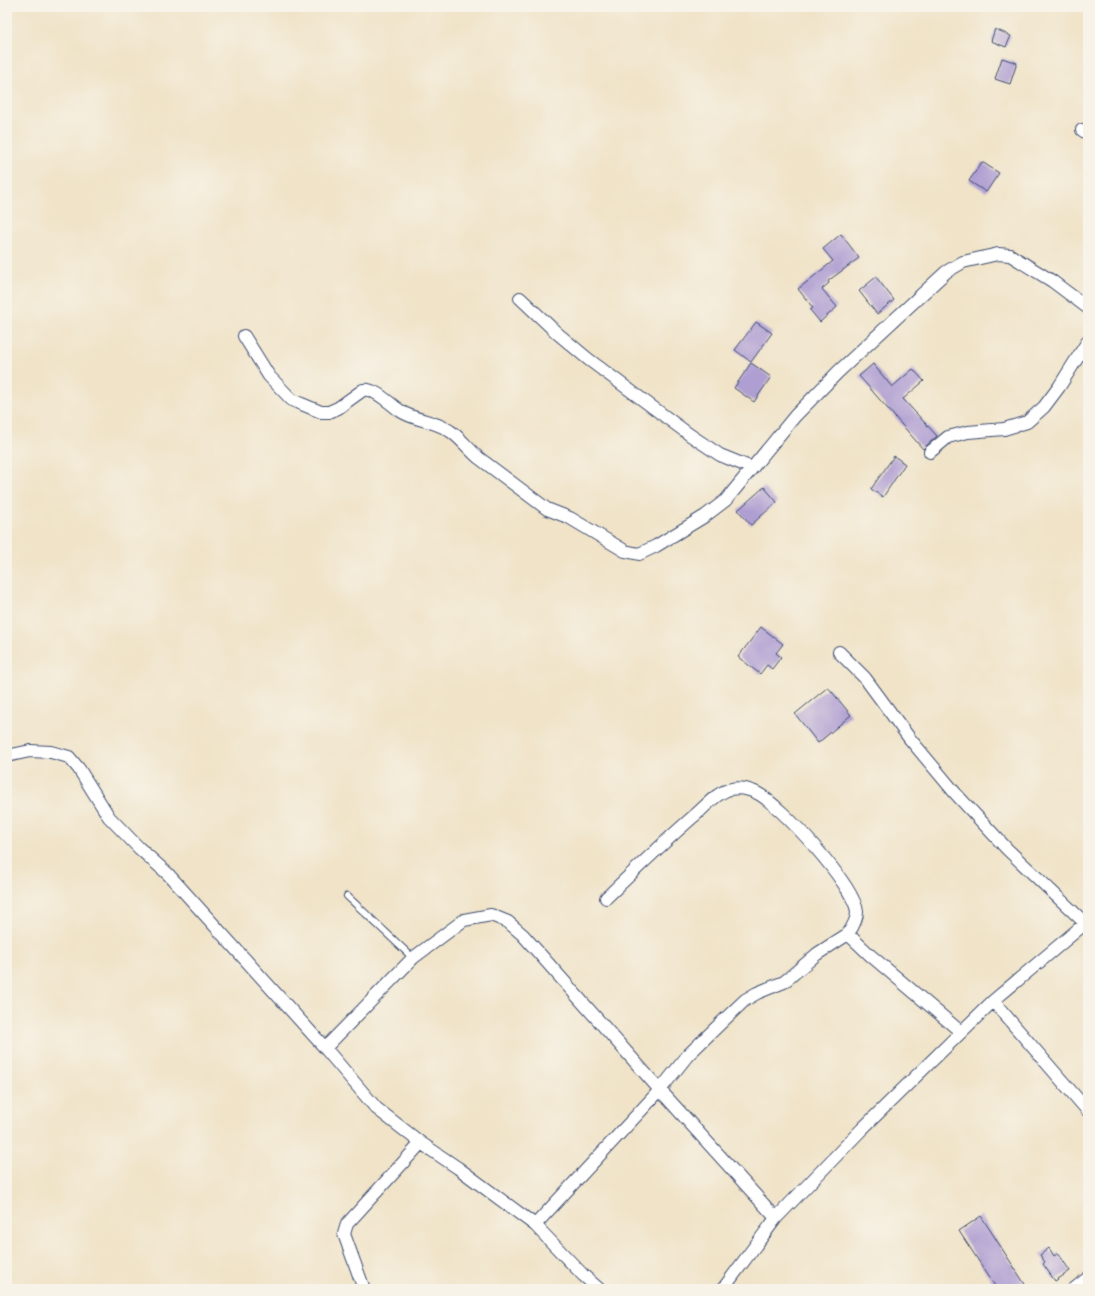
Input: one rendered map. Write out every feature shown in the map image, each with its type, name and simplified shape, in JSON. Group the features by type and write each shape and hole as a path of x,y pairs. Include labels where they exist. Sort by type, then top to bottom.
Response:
{"street":[{"path":"244,336 269,376 292,400 321,412 329,412 338,408 363,390 371,390 407,416 435,423 449,430 459,437 469,450 479,458 547,508 570,518 625,551 639,554 656,546 705,516 726,500 795,416 838,372 946,272 963,262 998,254 1010,255 1052,281 1088,308"},
{"path":"520,298 557,333 588,359 684,431 720,456 752,468"},
{"path":"930,452 948,438 968,432 1004,429 1026,422 1044,407 1059,387 1088,341"},
{"path":"723,1289 776,1218 862,1129 993,1001 1086,922 1007,849 956,794 910,739 865,678 839,652"},
{"path":"7,756 30,751 51,752 69,757 79,769 109,818 168,874 325,1048 376,1108 421,1143 458,1168 535,1225 583,1275 599,1289"},
{"path":"535,1225 660,1090 688,1055 746,1000 757,993 784,982 817,954 848,934 854,924 857,913 855,903 843,884 824,858 798,828 776,807 758,794 743,788 729,789 715,797 606,898"},
{"path":"325,1048 412,958 464,920 491,916 508,922 523,935 776,1218"},
{"path":"848,934 870,955 961,1032"},
{"path":"993,1001 1088,1111"},
{"path":"364,1289 344,1234 347,1224 421,1143"},
{"path":"1074,1289 1088,1278"}],"lane":[{"path":"347,896 412,958"}],"building":[{"path":"995,29 1011,36 1006,47 991,41"},
{"path":"1002,58 1017,63 1010,84 995,79"},
{"path":"982,162 999,173 986,192 969,181"},
{"path":"841,234 859,258 828,281 829,283 822,289 837,307 820,322 810,310 813,308 798,289 833,261 823,249"},
{"path":"876,277 894,300 877,314 859,291"},
{"path":"756,322 772,333 751,362 735,350"},
{"path":"751,363 771,377 754,402 734,388"},
{"path":"873,364 892,387 913,369 924,381 903,399 937,436 923,449 859,376"},
{"path":"894,456 905,464 883,497 871,489"},
{"path":"764,487 777,502 751,525 738,510"},
{"path":"761,627 783,644 776,653 781,657 772,669 767,665 760,674 738,657"},
{"path":"828,687 851,715 818,743 795,714"},
{"path":"981,1216 1028,1289 997,1289 959,1231"},
{"path":"1049,1248 1054,1256 1058,1253 1070,1271 1055,1281 1043,1264 1045,1262 1040,1255"}]}
